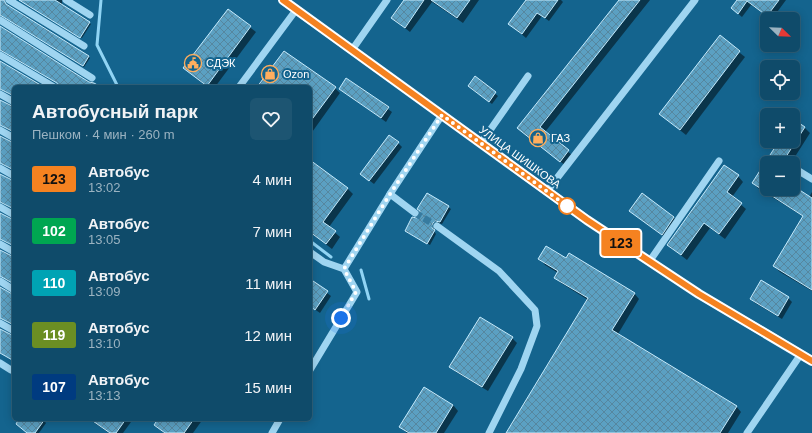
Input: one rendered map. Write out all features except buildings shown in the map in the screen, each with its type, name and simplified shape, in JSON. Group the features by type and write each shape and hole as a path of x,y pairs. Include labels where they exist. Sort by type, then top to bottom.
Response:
{"main road":[{"name":"УЛИЦА ШИШКОВА","path":"283,0 587,220 699,294 812,361"}],"lane":[{"path":"10,0 84,46"},
{"path":"66,0 90,15"},
{"path":"352,50 387,0"},
{"path":"547,191 695,0"},
{"path":"240,85 296,10"},
{"path":"0,20 92,78"},
{"path":"0,54 51,85"},
{"path":"481,143 528,76"},
{"path":"0,94 12,101"},
{"path":"344,269 390,194 442,115"},
{"path":"0,130 12,137"},
{"path":"649,262 719,161"},
{"path":"0,168 12,175"},
{"path":"800,172 812,179"},
{"path":"390,194 415,212"},
{"path":"0,207 12,214"},
{"path":"437,226 499,271 535,310 537,326 521,369 489,433"},
{"path":"0,244 12,251"},
{"path":"312,253 324,262 344,269 356,292 312,367"},
{"path":"0,281 12,289"},
{"path":"0,323 12,330"},
{"path":"747,433 801,354"},
{"path":"0,363 11,370"},
{"path":"272,433 279,421"}],"waterway":[{"path":"101,0 97,45 117,85"},
{"path":"312,243 331,257"},
{"path":"361,270 369,299"}],"tunnel":[{"path":"415,213 437,226"}],"bus line":[{"name":"123","path":"283,0 587,220 699,294 812,361"}],"place":[{"name":"СДЭК","path":"193,63"},
{"name":"Ozon","path":"270,74"},
{"name":"ГАЗ","path":"538,138"}],"route":[{"path":"341,318 356,292 344,269 390,194 442,115 567,206"}]}
